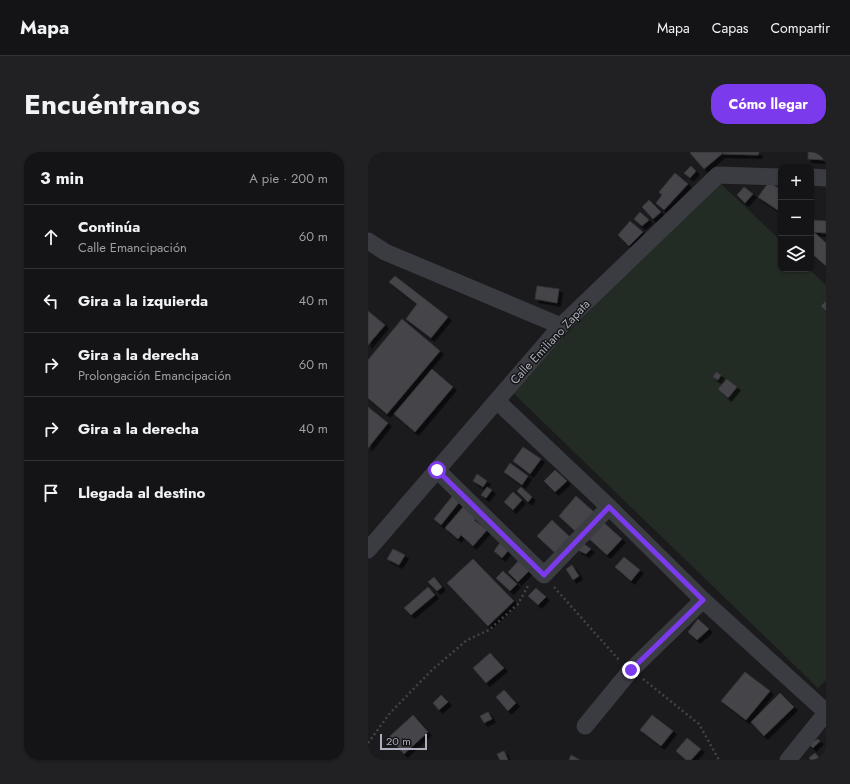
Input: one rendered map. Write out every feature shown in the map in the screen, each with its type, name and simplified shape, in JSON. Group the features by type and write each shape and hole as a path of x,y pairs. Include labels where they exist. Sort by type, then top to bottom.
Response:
{"street":[{"name":"Calle Emiliano Zapata","path":"368,550 561,326 718,175 778,177"},
{"path":"814,177 826,178"},
{"path":"368,241 385,252 561,326"},
{"path":"497,401 609,507 703,600 826,712 788,760"},
{"path":"437,470 544,575 609,507"},
{"path":"585,726 631,670 703,600"}],"path":[{"path":"368,743 390,713 432,670 467,640 490,630 518,604 530,583 544,575"}],"shaded area":[{"path":"717,180 778,238 778,272 812,272 826,285 826,680 818,688 511,391"}],"building":[{"path":"723,152 759,152 758,155 723,154"},
{"path":"808,152 826,152 826,160 808,159"},
{"path":"690,153 723,153 704,169"},
{"path":"691,166 696,171 690,178 684,173"},
{"path":"675,173 688,184 664,210 656,203 662,195 659,192"},
{"path":"769,182 778,188 778,210 758,197"},
{"path":"744,187 753,194 745,203 737,195"},
{"path":"649,200 661,212 653,219 642,207"},
{"path":"640,212 649,220 642,226 634,219"},
{"path":"814,220 826,221 826,233 814,232"},
{"path":"630,221 643,232 629,246 618,235"},
{"path":"814,233 826,243 826,266 814,256"},
{"path":"395,276 448,317 431,338 406,319 417,304 389,282"},
{"path":"537,286 559,289 557,303 535,299"},
{"path":"826,301 826,311 821,306"},
{"path":"368,311 385,325 368,345"},
{"path":"402,319 440,351 387,414 368,398 368,360"},
{"path":"432,369 453,387 415,432 394,414"},
{"path":"716,372 721,375 718,380 713,377"},
{"path":"727,379 737,387 728,398 718,389"},
{"path":"368,407 388,423 368,448"},
{"path":"523,447 541,459 530,474 513,461"},
{"path":"510,463 528,476 522,485 504,472"},
{"path":"555,470 567,481 555,492 544,481"},
{"path":"477,474 487,481 483,487 473,481"},
{"path":"487,487 492,490 486,498 481,495"},
{"path":"521,487 532,497 528,502 517,491"},
{"path":"513,492 522,500 513,510 504,502"},
{"path":"454,494 461,500 441,525 434,519"},
{"path":"576,496 594,512 576,532 559,516"},
{"path":"464,506 477,517 474,520 487,530 473,546 461,535 458,539 445,528"},
{"path":"552,520 571,538 556,554 537,536"},
{"path":"602,521 622,539 607,555 587,537"},
{"path":"502,540 511,547 502,558 494,551"},
{"path":"584,544 591,549 586,554 578,550"},
{"path":"393,549 405,555 399,565 387,559"},
{"path":"522,557 533,567 518,582 508,572"},
{"path":"624,557 640,570 631,581 615,567"},
{"path":"473,559 514,601 488,626 447,583"},
{"path":"572,565 579,576 573,580 566,569"},
{"path":"503,571 517,584 510,591 496,578"},
{"path":"434,577 442,587 437,591 428,582"},
{"path":"428,587 435,595 411,615 404,608"},
{"path":"536,588 546,597 538,605 528,596"},
{"path":"698,619 709,629 697,640 688,632"},
{"path":"490,653 504,668 486,683 473,668"},
{"path":"745,672 770,691 746,720 721,701"},
{"path":"504,690 516,703 508,711 496,697"},
{"path":"780,693 794,707 764,736 751,722"},
{"path":"441,695 448,702 439,710 433,703"},
{"path":"488,712 492,719 484,723 480,716"},
{"path":"413,715 428,732 404,754 389,737"},
{"path":"652,715 673,731 661,746 640,730"},
{"path":"687,738 701,749 691,760 686,760 676,751"},
{"path":"818,739 820,741 813,748 809,744"},
{"path":"504,751 508,760 500,760 497,754"},
{"path":"815,753 821,760 811,760 809,758"},
{"path":"571,755 580,760 569,760"}],"route":[{"path":"437,470 544,575 609,507 703,600 631,670"}]}
